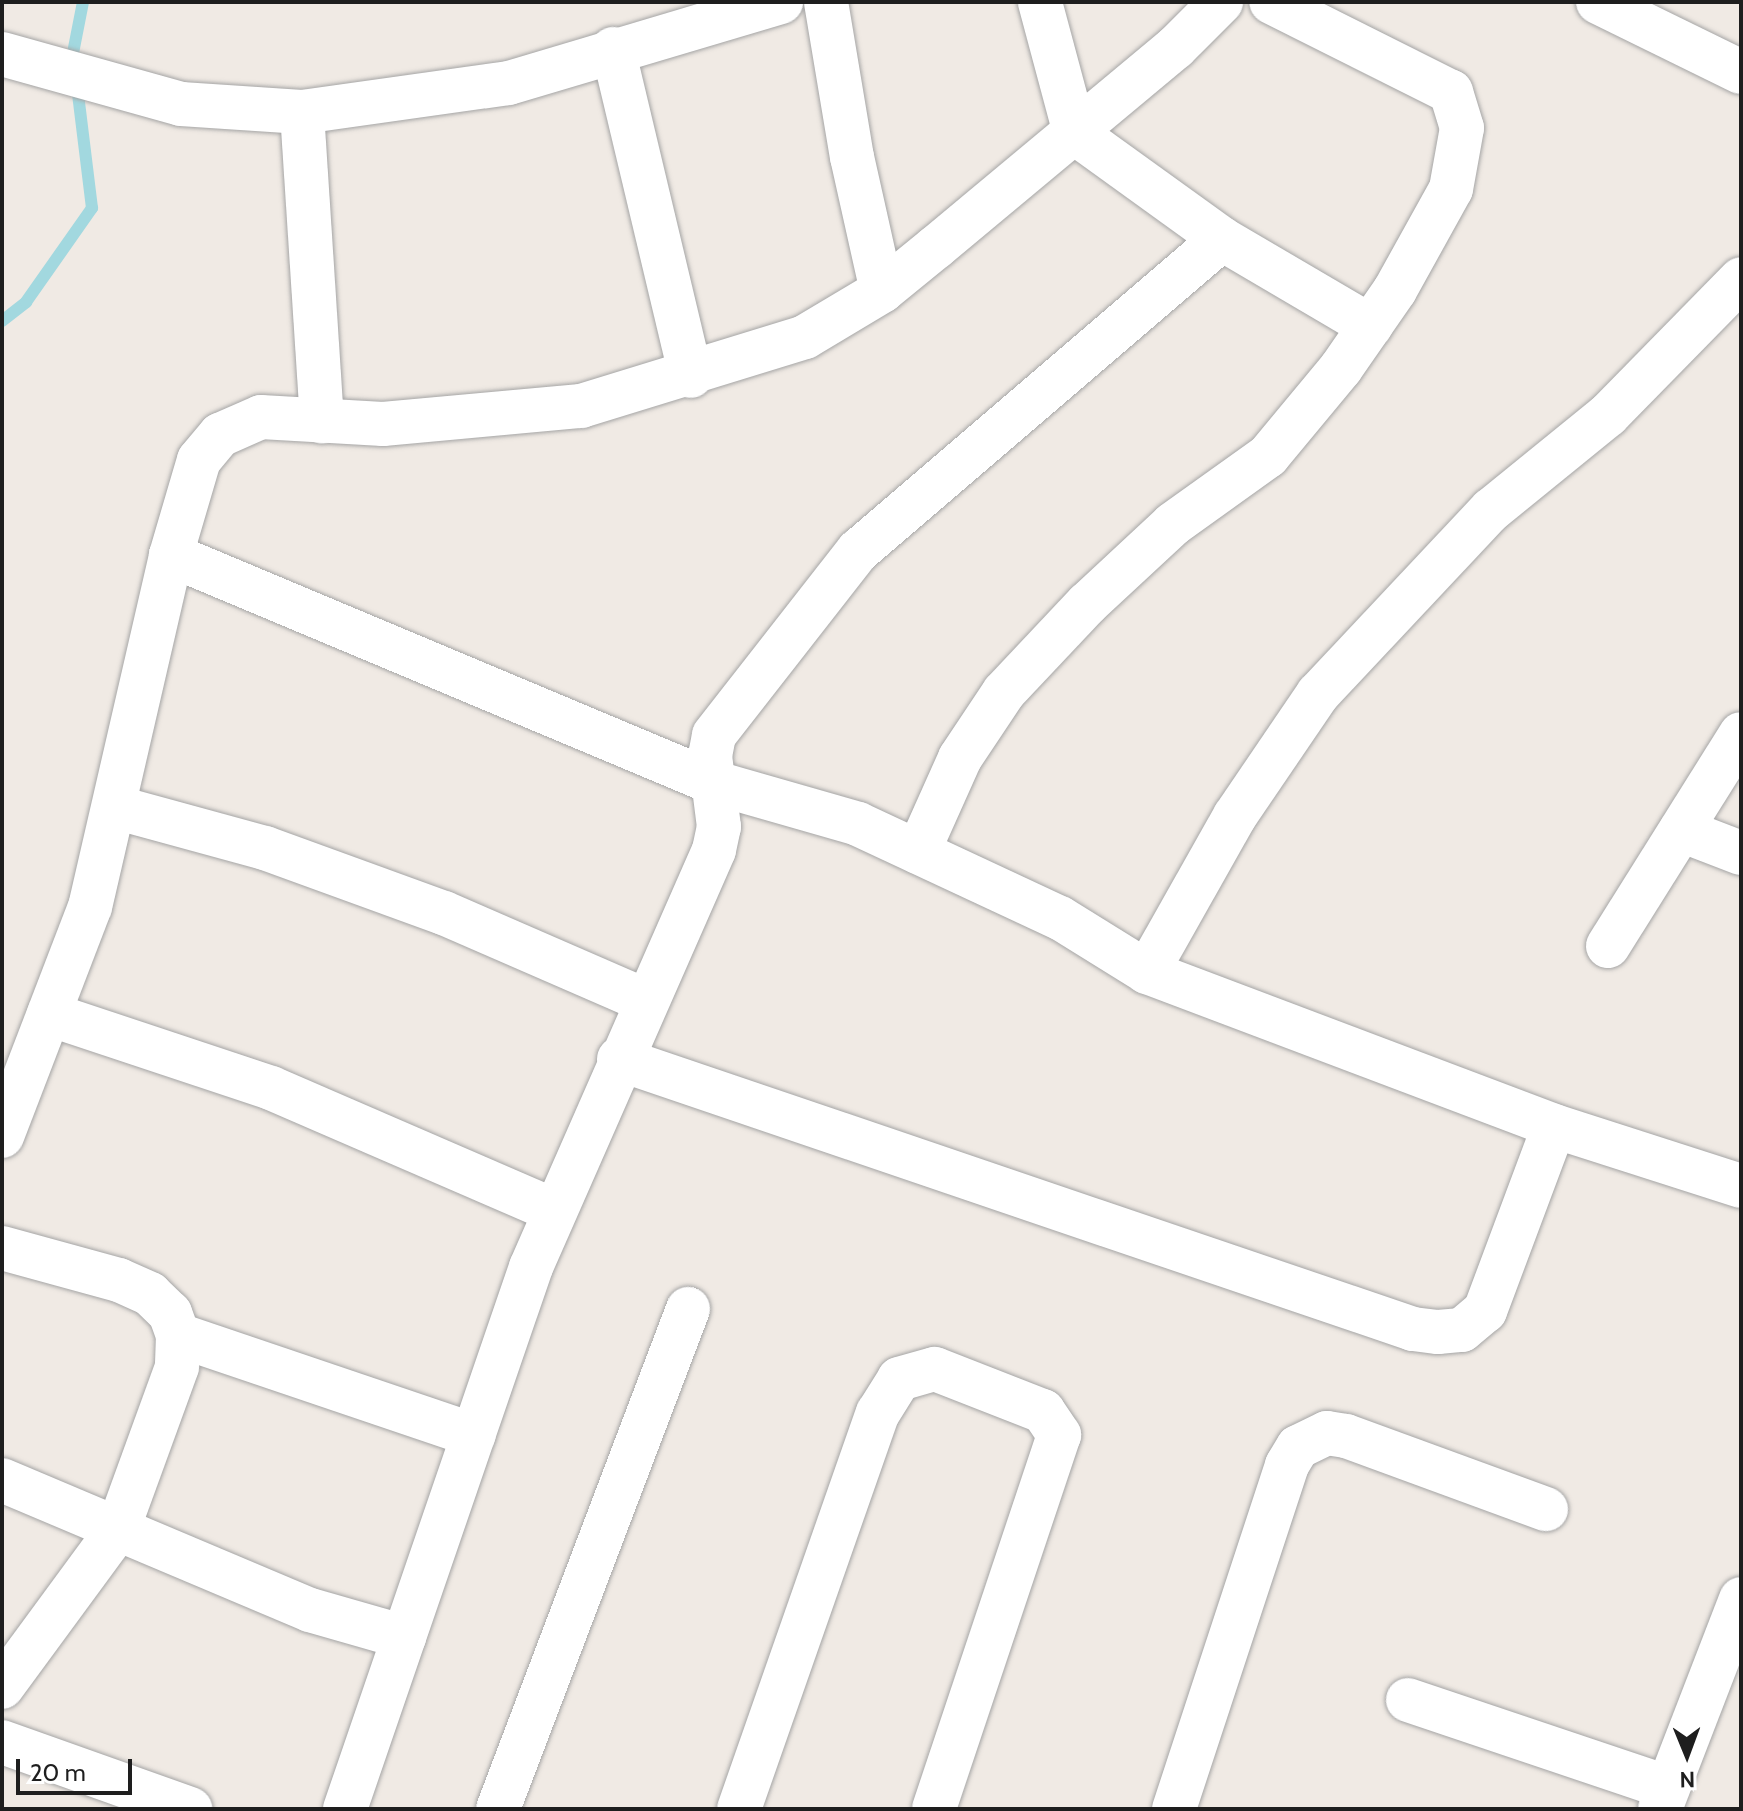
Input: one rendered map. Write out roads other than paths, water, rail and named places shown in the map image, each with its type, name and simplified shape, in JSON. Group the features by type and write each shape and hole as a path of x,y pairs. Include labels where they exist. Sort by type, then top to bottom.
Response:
{"street":[{"path":"17,58 181,104 302,112 509,83 613,49 781,2"},
{"path":"826,2 852,157 882,291"},
{"path":"1040,2 1075,133 1222,239 1370,326"},
{"path":"2,1136 90,907 171,555 199,460 220,435 261,417 383,424 581,406 691,376 805,337 882,291 1075,133 1221,2"},
{"path":"918,852 960,758 1004,692 1087,604 1173,524 1268,456 1370,326 1451,189 1462,128 1459,108 1451,92 1430,78 1271,2"},
{"path":"1598,2 1741,72"},
{"path":"613,49 691,376"},
{"path":"302,112 322,421"},
{"path":"345,1809 555,1211 644,1000 714,850 718,807 712,782 714,735 858,551 1222,239"},
{"path":"1147,972 1235,816 1318,694 1491,510 1608,415 1736,295"},
{"path":"171,555 712,782 858,824 1060,918 1147,972 1554,1126 1741,1186"},
{"path":"1608,946 1741,734"},
{"path":"115,807 265,848 444,913 644,1000"},
{"path":"1681,830 1741,853"},
{"path":"49,1014 271,1088 555,1211"},
{"path":"619,1059 1413,1329 1438,1332 1462,1330 1485,1311 1554,1126"},
{"path":"2,1248 119,1280 150,1294 170,1313 178,1335 177,1367 118,1529 2,1687"},
{"path":"498,1809 688,1309"},
{"path":"178,1335 474,1435"},
{"path":"739,1809 878,1413 899,1379 913,1371 935,1369 1043,1411 1059,1435 934,1809"},
{"path":"1174,1809 1287,1465 1298,1447 1327,1433 1346,1436 1546,1509"},
{"path":"2,1480 310,1610 404,1637"},
{"path":"1408,1700 1664,1798 1741,1599"},
{"path":"2,1742 190,1809"}],"waterway":[{"path":"2,321 26,302 92,208 73,53 83,2"}]}
